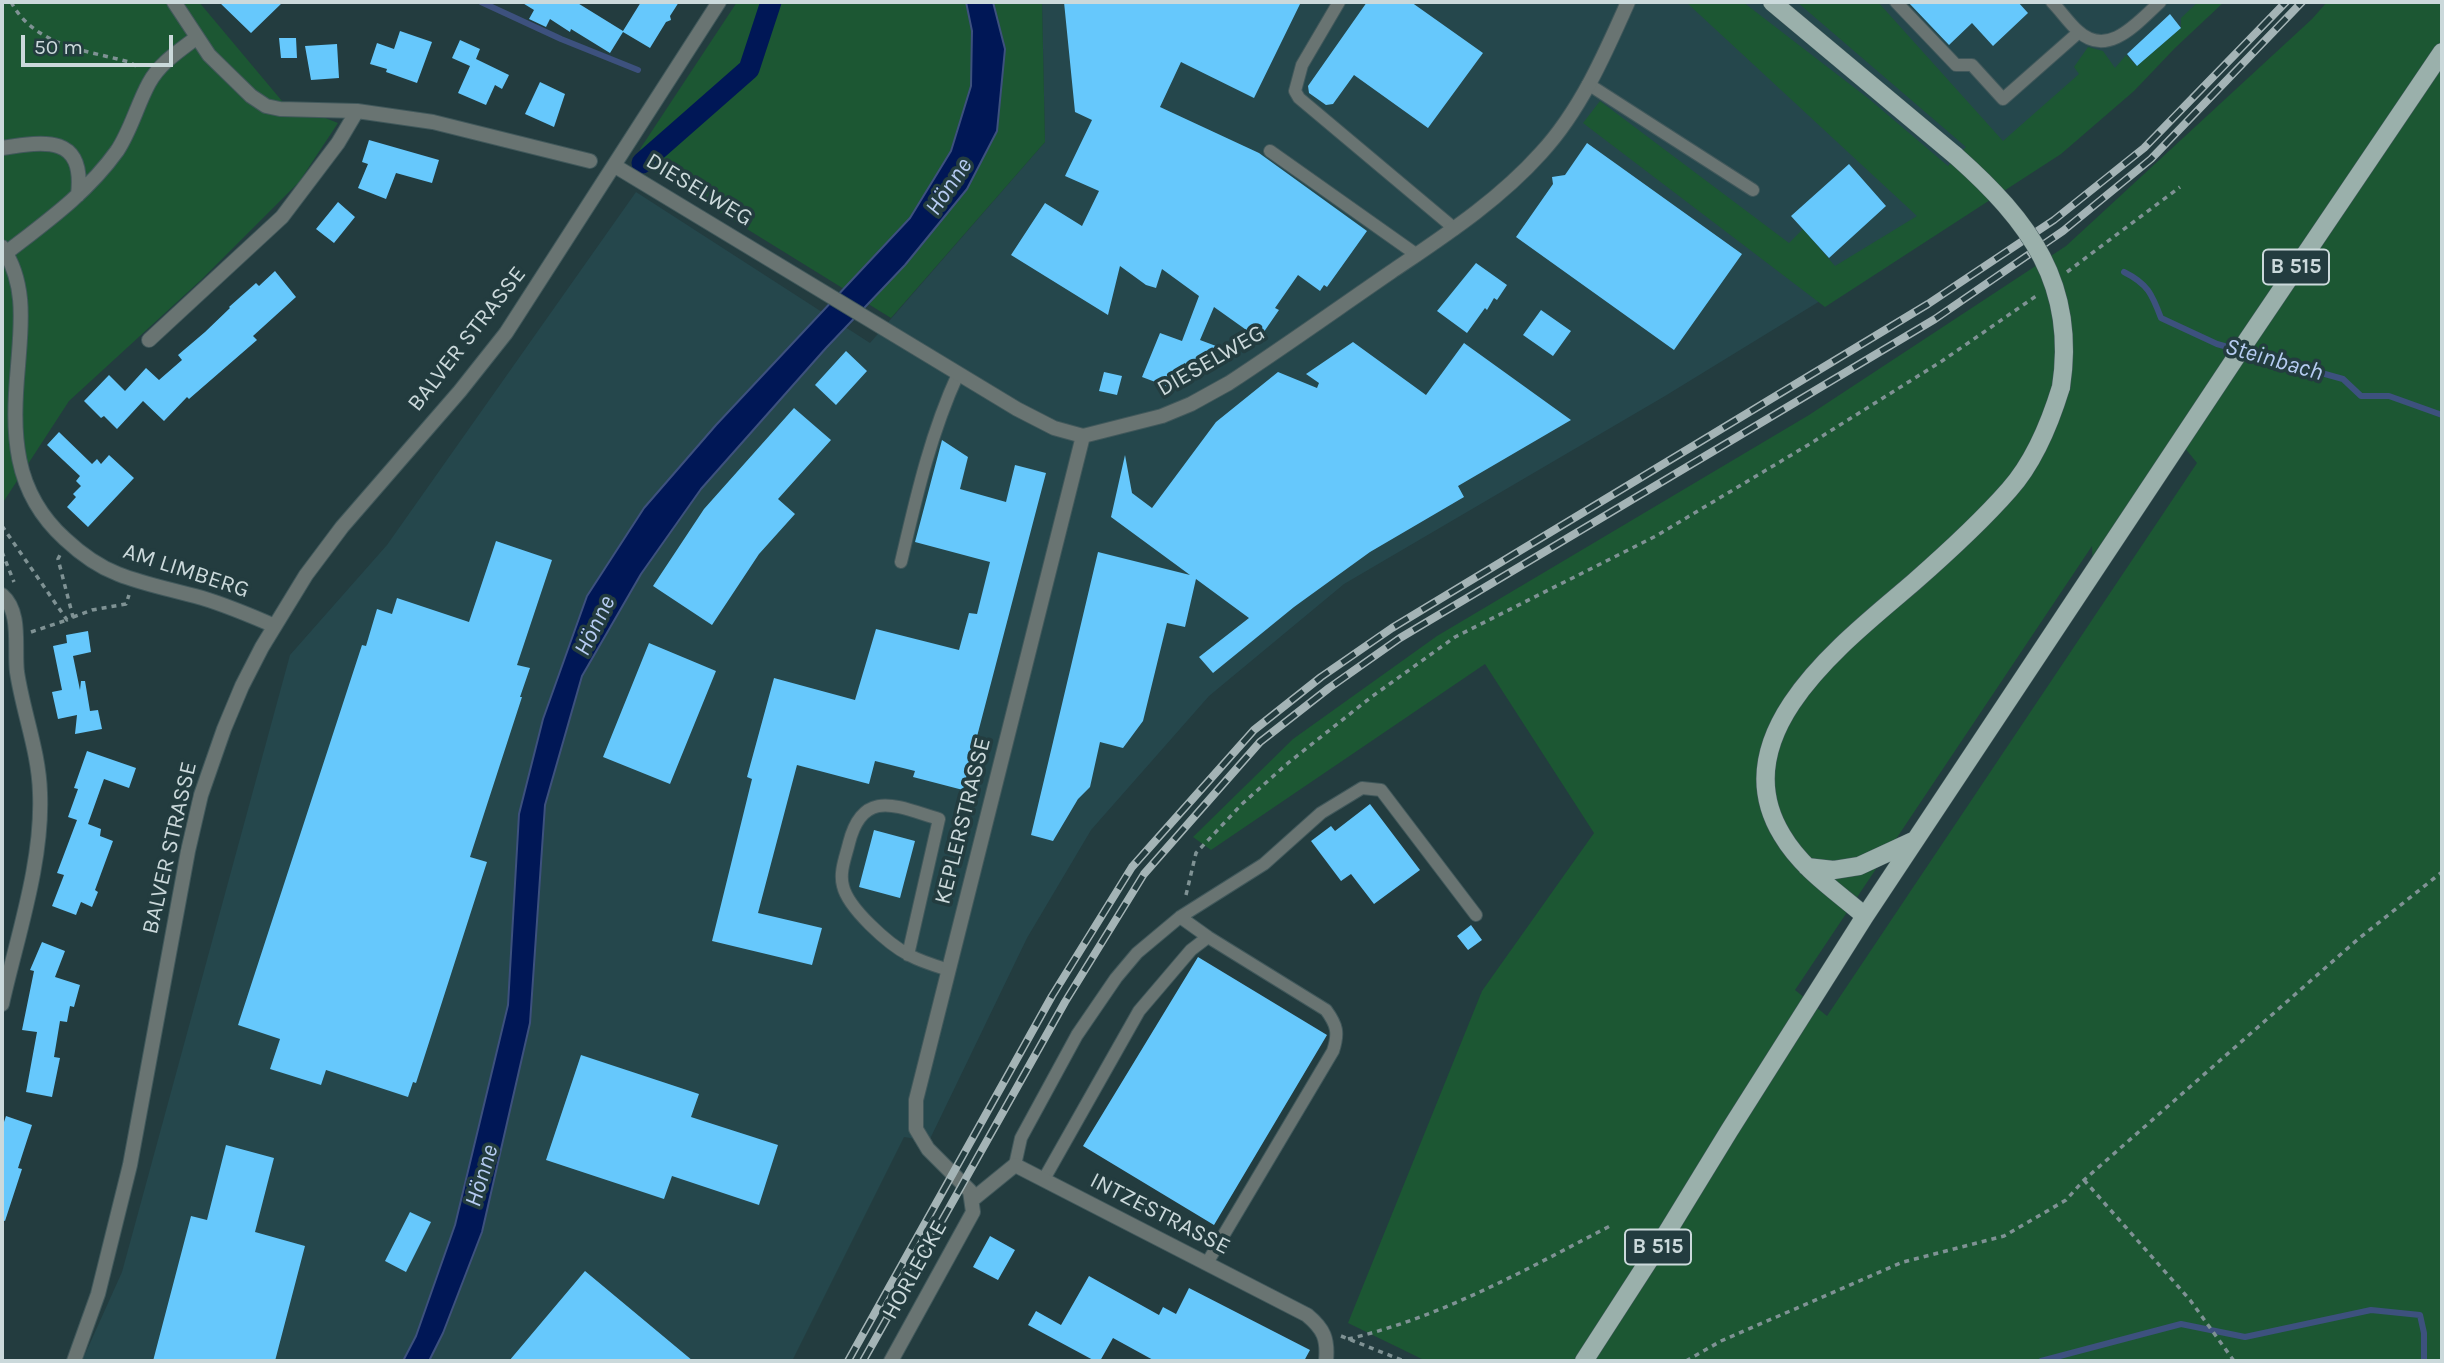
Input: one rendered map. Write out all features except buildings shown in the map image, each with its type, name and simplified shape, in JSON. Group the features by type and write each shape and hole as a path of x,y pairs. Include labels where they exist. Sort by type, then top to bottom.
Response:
{"main road":[{"path":"1772,2 1956,156 2000,199 2030,236 2042,257 2058,299 2064,332 2065,359 2061,387 2043,438 2011,488 1927,570 1849,638 1797,693 1782,718 1772,743 1767,766 1767,792 1781,834 1807,867 1865,916"},
{"name":"B 515","path":"1584,1361 1667,1234 1865,916 2442,52"},
{"path":"1807,867 1834,870 1859,866 1916,839"}],"street":[{"path":"174,2 196,38 224,72 266,106 280,109 357,111 433,122 590,161"},
{"name":"BALVER STRASSE","path":"74,1361 98,1294 130,1166 188,851 201,795 213,757 257,657 306,575 342,527 460,391 506,333 719,2"},
{"name":"DIESELWEG","path":"615,166 1017,410 1054,428 1083,436 1139,423 1191,404 1240,376 1455,229 1504,189 1542,153 1569,117 1588,84 1628,2"},
{"path":"4,250 78,195 100,173 119,148 154,76 162,65 196,38"},
{"path":"149,340 282,217 338,143 357,111"},
{"path":"2,148 44,143 57,145 68,152 77,163 80,175 78,195"},
{"name":"AM LIMBERG","path":"4,250 17,279 21,300 16,445 23,478 34,502 49,524 91,561 134,580 196,596 275,626"},
{"name":"KEPLERSTRASSE","path":"972,1200 963,1184 928,1149 916,1129 916,1100 1083,436"},
{"path":"2,1004 31,880 40,820 38,768 18,681 12,609 4,597"},
{"path":"972,1200 1015,1165"},
{"name":"INTZESTRASSE","path":"1015,1165 1307,1315 1322,1332"},
{"name":"HORLECKE","path":"891,1361 972,1212 972,1200"},
{"path":"1322,1332 1326,1361"}],"lane":[{"path":"1339,2 1302,65 1294,91 1299,99 1455,229"},
{"path":"1896,2 1956,65 1972,65 2003,99 2079,32"},
{"path":"2052,2 2079,32 2098,41 2112,41 2122,36 2160,2"},
{"path":"1588,84 1753,190"},
{"path":"1270,151 1417,255"},
{"path":"901,562 926,455 958,374"},
{"path":"1015,1165 1021,1138 1077,1035 1116,978 1137,953 1180,917 1265,864 1321,813 1362,788 1381,790 1476,915"},
{"path":"908,955 939,819 892,806 874,807 863,813 854,824 842,871 842,884 847,898 892,944 908,955 949,970"},
{"path":"1180,917 1326,1010 1334,1021 1338,1035 1333,1051 1207,1263"},
{"path":"1044,1179 1139,1011 1191,950 1208,937"}],"path":[{"path":"11,2 19,17 45,37 69,47 130,62 154,76"},
{"path":"2063,275 2180,187"},
{"path":"1180,917 1196,853 1241,804 1370,698 1455,637 1656,536 1808,445 1942,360 2042,292"},
{"path":"2,526 67,620"},
{"path":"65,540 58,559 74,617"},
{"path":"2,552 18,592 4,597"},
{"path":"15,633 35,632 92,610 126,604 134,580"},
{"path":"1686,1361 1721,1341 1903,1262 2004,1236 2066,1200 2084,1180 2357,940 2442,872"},
{"path":"2084,1180 2190,1300 2235,1361"},
{"path":"1348,1339 1382,1331 1487,1290 1610,1226"},
{"path":"1322,1332 1404,1361"}],"shaded area":[{"path":"1042,2 2216,2 2019,179 1665,396 1344,584 1209,696 1091,830 1027,938 929,1141 904,1137 792,1361 82,1361 122,1272 290,655 387,545 636,192 870,343 1045,142"}],"green space":[{"path":"2,2 199,2 282,101 338,123 299,182 201,280 69,401 2,504"},
{"path":"737,2 1042,2 1045,142 891,318 653,171 640,149"},
{"path":"1686,2 1743,2 1869,99 1948,166 1966,147 1797,2 1878,2 2003,141 2079,74 2074,67 2088,47 2103,51 2115,68 2126,55 2137,66 2181,28 2181,18 2198,2 2224,2 2134,91 2061,154 1825,307 1583,123 1600,101 1789,243 1803,229 1835,266 1917,216"},
{"path":"2327,2 2442,2 2442,1361 1426,1361 1348,1323 1482,991 1594,833 1485,664 1211,850 1193,837 1293,739 1437,636 1809,415 2066,246 2312,19","holes":["2180,442 2197,463 1827,1016 1795,990 2092,546 2093,572"]}],"water":[{"name":"Hönne","path":"966,2 993,2 1005,49 997,131 967,189 905,265 826,348 701,489 641,574 582,676 545,805 530,1023 482,1232 443,1333 429,1361 403,1361 416,1336 455,1225 508,1005 519,814 543,719 587,596 644,508 716,425 910,218 951,151 971,86 972,31"}],"waterway":[{"path":"481,2 561,39 638,70"},
{"path":"642,163 749,69 771,2"},
{"name":"Steinbach","path":"2124,272 2148,290 2161,318 2217,344 2343,379 2361,396 2389,396 2442,415"},
{"path":"2041,1361 2181,1324 2245,1337 2371,1310 2420,1315 2424,1333 2424,1361"}],"railway":[{"path":"848,1361 1052,996 1132,867 1254,730 1321,677 1392,628 1928,304 2054,220 2144,148 2286,2"},
{"path":"863,1361 1065,1002 1144,874 1260,742 1329,688 1400,638 1935,319 2063,231 2151,159 2302,2"}]}
